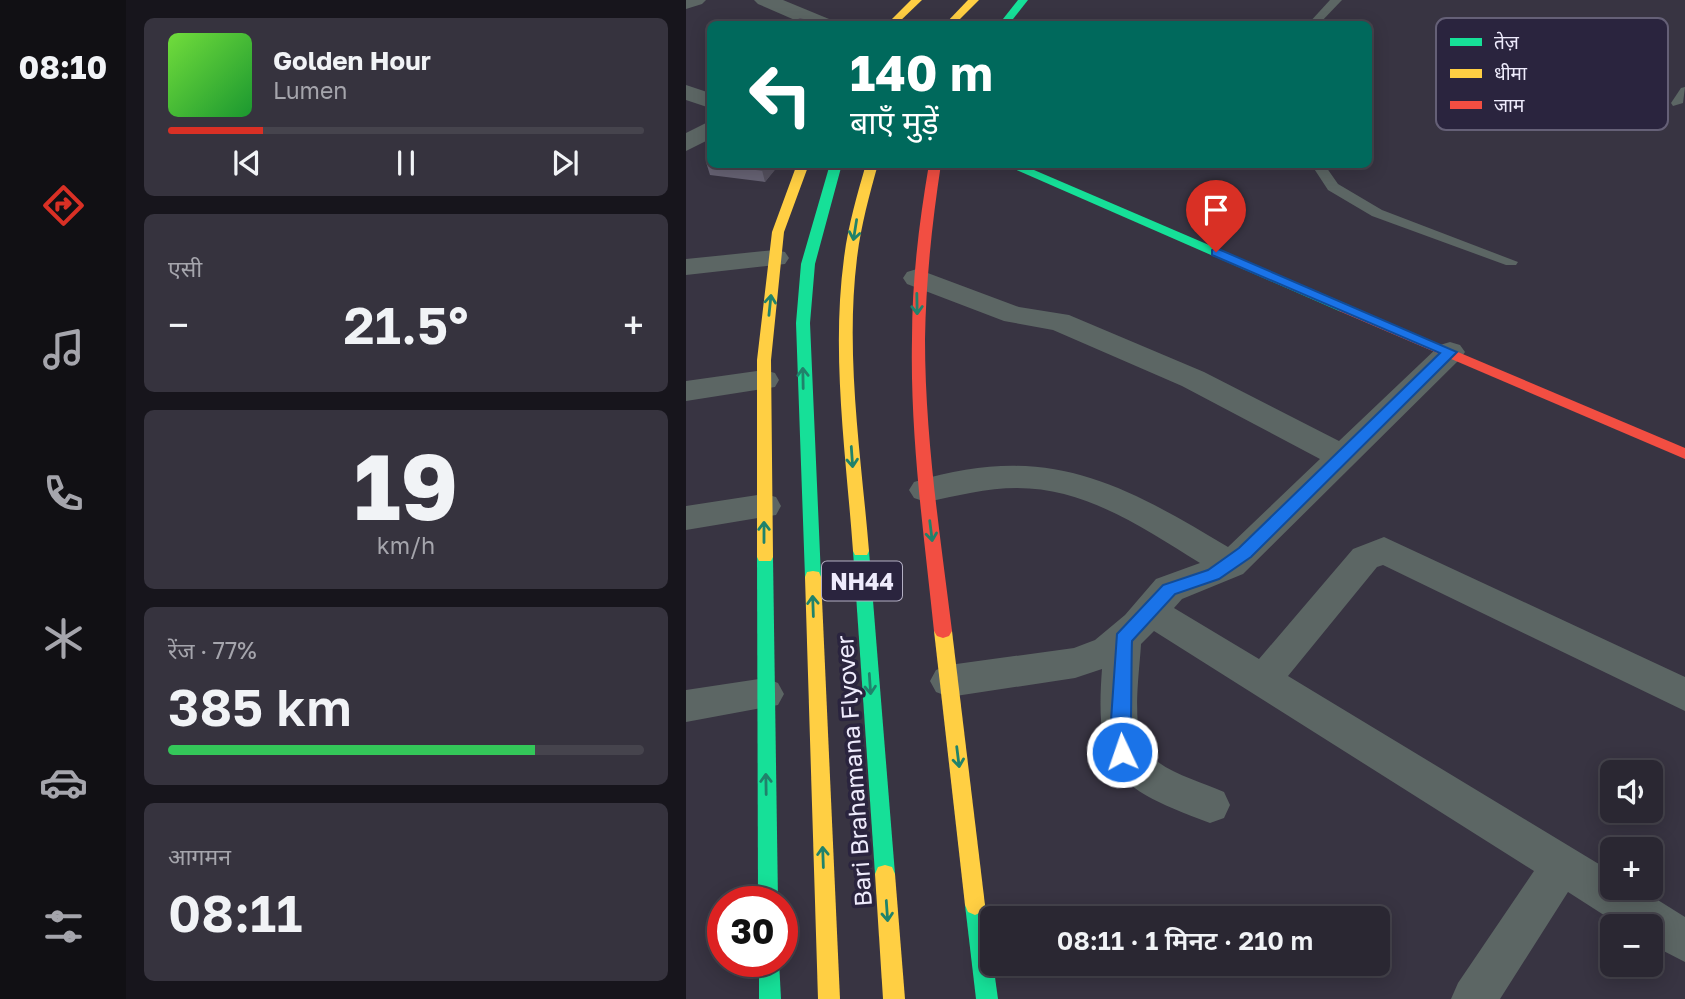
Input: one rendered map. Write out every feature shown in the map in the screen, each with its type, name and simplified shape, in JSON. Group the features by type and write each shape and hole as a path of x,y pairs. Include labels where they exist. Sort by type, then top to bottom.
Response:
{"main road":[{"path":"953,21 974,0"},
{"path":"1006,21 1023,0"},
{"path":"895,21 913,4"},
{"path":"768,886 764,380 778,232 802,168"},
{"name":"Bari Brahamana Flyover","path":"829,999 803,323 808,264 835,168"},
{"name":"Bari Brahamana Flyover","path":"871,168 861,195 844,321 894,999"},
{"path":"934,168 925,204 917,278 918,366 926,490 987,999"},
{"path":"1018,168 1685,454"},
{"path":"769,977 770,999"}],"street":[{"path":"686,4 695,0"},
{"path":"765,0 814,21"},
{"path":"887,21 913,4"},
{"path":"686,92 707,100"},
{"path":"686,144 707,130"},
{"path":"686,267 775,258"},
{"path":"917,278 1014,315 1059,322 1193,379 1341,456"},
{"path":"949,681 1075,663 1100,655 1123,639 1169,589 1231,565 1450,352"},
{"path":"686,391 764,380"},
{"path":"926,490 1014,476 1037,477 1077,485 1139,511 1231,565"},
{"path":"686,518 764,506"},
{"path":"1263,680 1365,558 1384,550 1685,695"},
{"path":"1149,610 1685,941"},
{"path":"1123,639 1120,735 1122,752 1143,773 1210,805"},
{"path":"686,706 765,694"},
{"path":"1474,999 1562,865"}],"lane":[{"path":"1316,21 1336,0"},
{"path":"1677,103 1685,91"},
{"path":"1320,168 1333,187 1377,213 1511,262"}],"traffic: fast":[{"path":"1006,21 1023,0"},
{"path":"813,577 803,323 808,264 835,168"},
{"path":"1018,168 1344,308"},
{"path":"861,551 885,874"},
{"path":"765,557 768,886"},
{"path":"975,905 987,999"},
{"path":"769,977 770,999"}],"traffic: slow":[{"path":"895,21 917,0"},
{"path":"953,21 974,0"},
{"path":"765,557 764,360 778,232 802,168"},
{"path":"861,551 849,405 847,307 850,259 871,168"},
{"path":"813,577 829,999"},
{"path":"943,631 975,905"},
{"path":"885,874 894,999"}],"traffic: jam":[{"path":"934,168 925,224 918,341 924,454 943,631"},
{"path":"1344,308 1685,454"}],"route":[{"path":"1122,752 1120,735 1123,639 1169,589 1213,574 1231,565 1245,553 1450,352 1216,252"}]}
